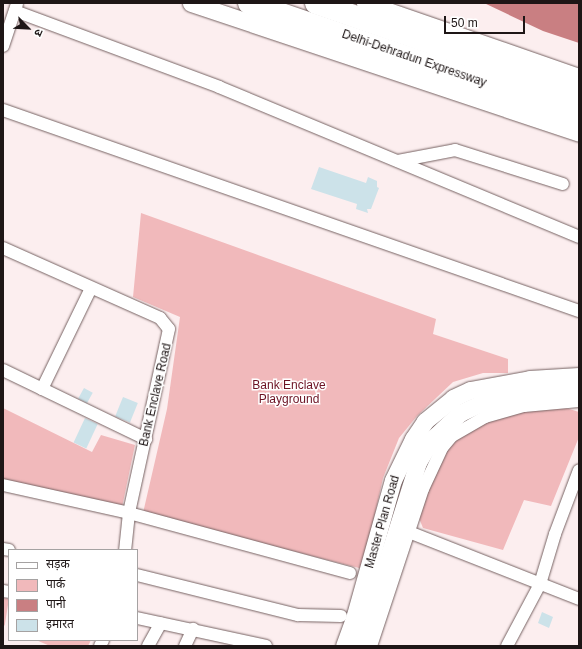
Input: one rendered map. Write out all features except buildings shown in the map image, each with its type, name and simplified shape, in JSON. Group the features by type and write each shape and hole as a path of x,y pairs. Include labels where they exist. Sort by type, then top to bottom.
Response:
{"highway":[{"name":"Delhi-Dehradun Expressway","path":"316,3 579,94"},
{"name":"Delhi-Dehradun Expressway","path":"247,7 273,21 579,116"}],"main road":[{"path":"191,3 225,15 273,21 579,133"},
{"path":"365,3 579,77"},
{"path":"225,15 247,7"},
{"name":"Master Plan Road","path":"344,646 355,615 393,480 413,439 425,422 453,398 470,390 530,379 579,376"},
{"path":"360,646 393,563 418,462 431,440 443,426 460,413 479,404 522,395 579,390"}],"street":[{"path":"3,46 16,7 219,87 579,237"},
{"path":"3,110 579,311"},
{"path":"398,161 455,150 563,184"},
{"name":"Bank Enclave Road","path":"3,248 160,318 169,329 129,513 125,549"},
{"path":"42,389 91,288"},
{"path":"3,370 146,438"},
{"path":"372,646 393,563 409,532 435,461 452,436 485,417 524,406 579,401"},
{"path":"507,646 540,584 555,534 579,470"},
{"path":"3,485 129,513 350,573"},
{"path":"409,532 579,599"},
{"path":"138,575 298,615 341,616"},
{"path":"138,618 266,646"},
{"path":"148,646 160,623"},
{"path":"185,646 193,629"}],"green space":[{"name":"Bank Enclave Playground","path":"141,213 436,319 433,334 508,359 508,373 483,373 453,382 417,416 399,438 383,478 363,569 143,513 167,409 180,317 133,297"},
{"path":"563,407 579,412 579,437 551,506 524,500 503,550 423,528 417,513 443,447 474,422 519,409"},
{"path":"3,408 92,452 101,435 135,445 121,512 3,480"},
{"path":"3,598 8,599 5,626 3,625"},
{"path":"38,641 90,641 88,646 50,646"}],"water":[{"path":"484,3 579,3 579,43 543,31"}]}
